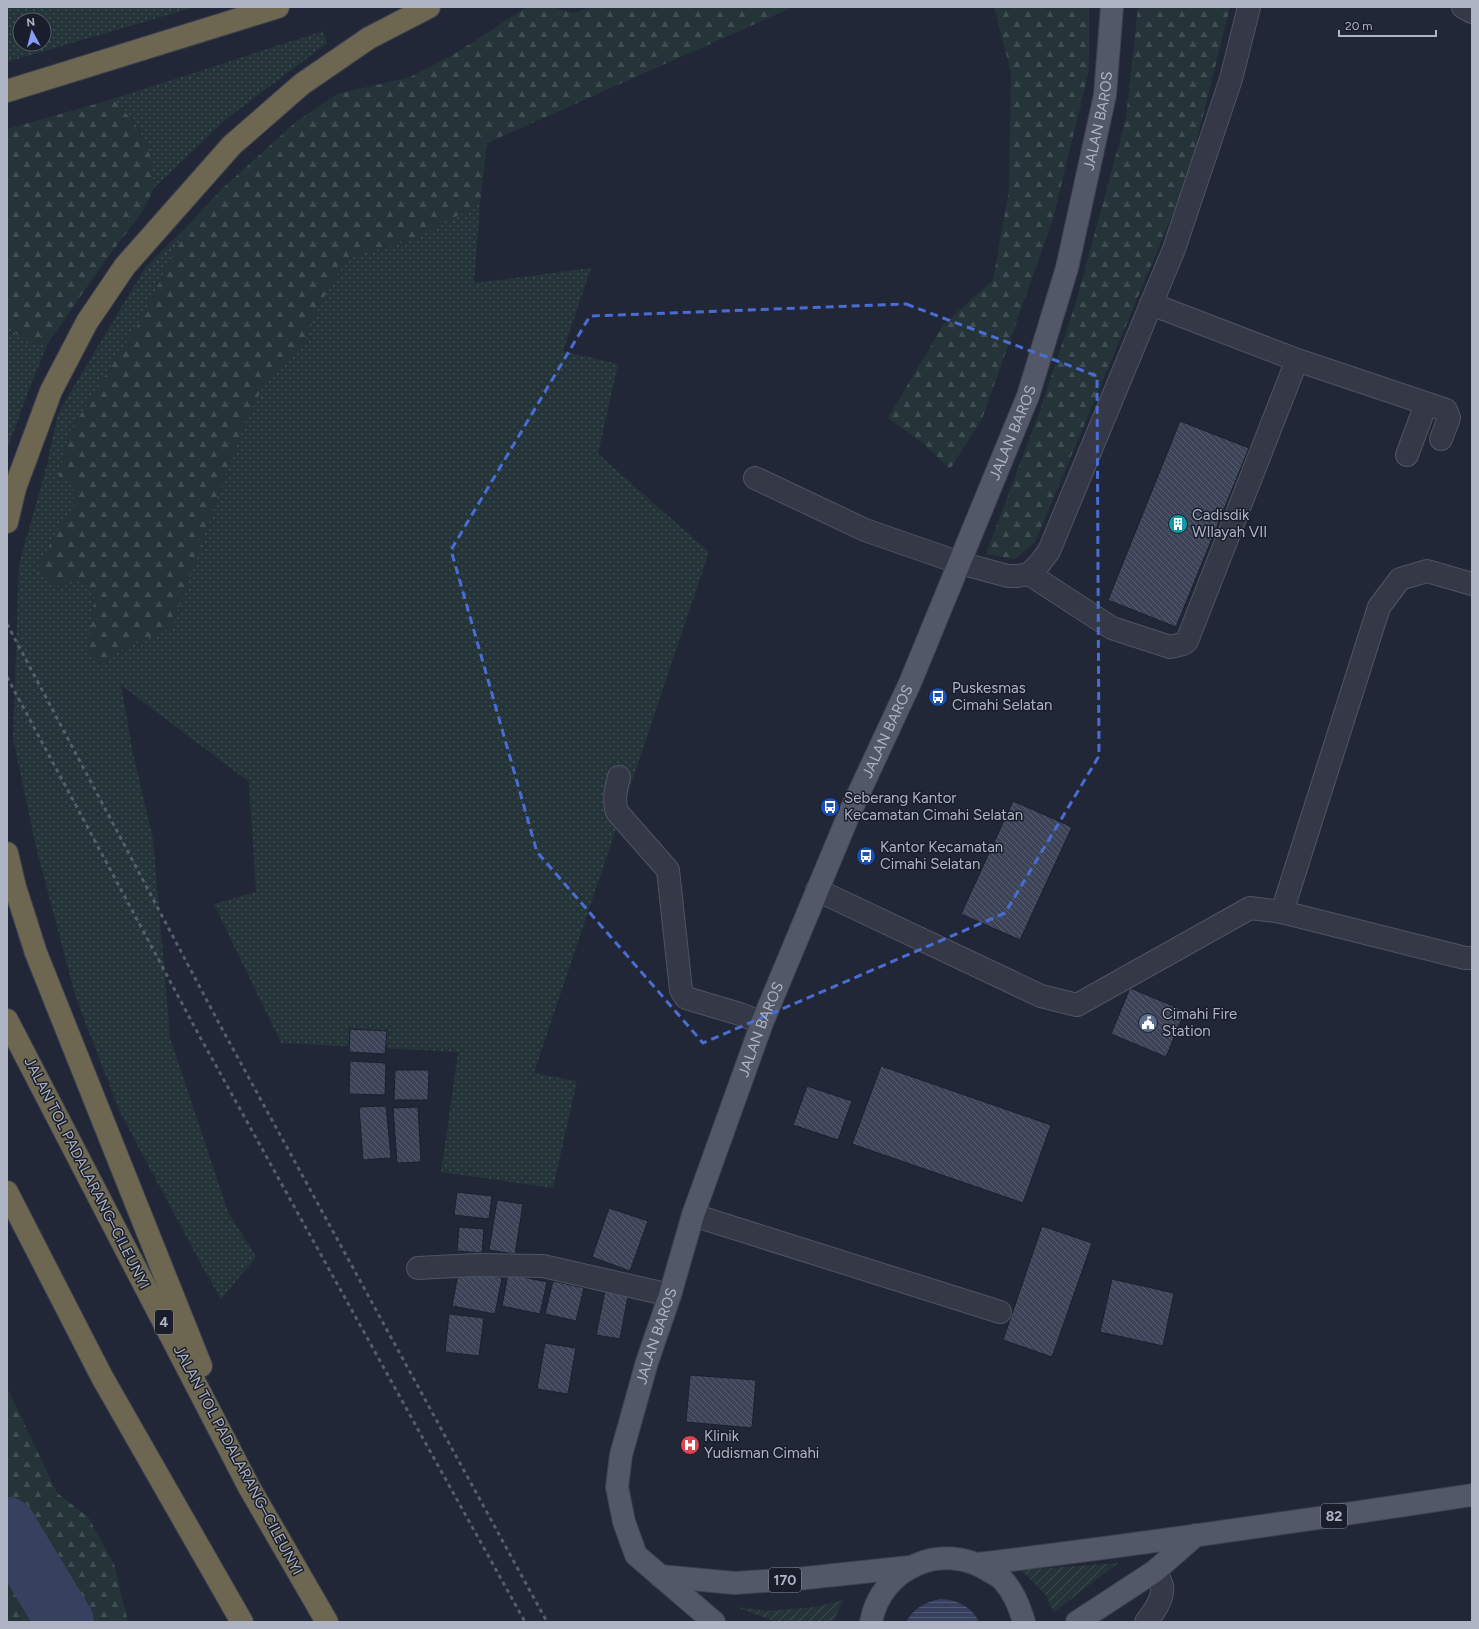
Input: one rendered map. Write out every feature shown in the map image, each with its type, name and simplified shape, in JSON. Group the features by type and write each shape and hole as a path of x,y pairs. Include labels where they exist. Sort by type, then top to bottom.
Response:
{"highway":[{"path":"7,91 278,7"},
{"path":"7,522 15,488 51,392 87,322 125,266 232,145 302,84 369,38 429,7"},
{"path":"7,853 15,887 36,953 249,1487"},
{"name":"JALAN TOL PADALARANG–CILEUNYI","path":"7,1020 249,1487 327,1622"},
{"path":"7,1192 102,1377 242,1622"}],"main road":[{"name":"JALAN BAROS","path":"714,1622 636,1555 624,1522 617,1487 621,1455 647,1362 670,1295 693,1215 762,1023 850,812 910,683 1028,396 1067,268 1105,95 1112,7"},
{"name":"82","path":"978,1564 1279,1524 1472,1495"},
{"path":"1077,1622 1155,1571 1196,1535"},
{"name":"170","path":"660,1576 734,1583 797,1579 910,1567 932,1560 956,1558 978,1564 1001,1578 1017,1600 1024,1622"},
{"name":"170","path":"871,1622 881,1594 894,1579 910,1567"}],"street":[{"path":"756,478 865,530 960,563 1008,576 1030,574 1049,551 1174,249 1231,79 1249,7"},
{"path":"1463,7 1472,12"},
{"path":"1151,304 1297,360 1446,410 1449,418 1441,439"},
{"path":"1030,574 1112,628 1170,647 1183,644 1187,641 1297,360"},
{"path":"1407,455 1426,404"},
{"path":"1282,912 1379,607 1400,579 1427,571 1472,584"},
{"path":"619,777 614,804 617,812 668,870 681,990 686,998 740,1014 762,1023"},
{"path":"817,890 1041,996 1077,1004 1250,908 1282,912 1465,958 1472,958"},
{"path":"693,1215 1000,1312"},
{"path":"418,1268 475,1265 543,1266 670,1295"},
{"path":"1151,1619 1159,1602 1162,1586 1155,1571"}],"highlighted area":[{"path":"906,304 1097,376 1099,756 1005,913 703,1043 537,852 451,550 590,316"}],"green space":[{"path":"7,7 195,7 52,49 52,12 12,12 12,52 41,52 7,62"},
{"path":"527,7 551,7 575,13 590,7 793,7 487,143 480,204 411,240 347,258 321,302 301,350 265,383 242,429 172,627 119,651 102,665 88,653 95,594 77,580 61,588 36,571 52,540 74,506 74,482 58,479 70,431 139,323 188,225 223,188 297,121 337,94 410,77 451,56"},
{"path":"994,7 1089,7 1089,70 1053,219 982,419 950,469 925,445 888,418 943,325 993,280 1009,190 1011,73"},
{"path":"1138,7 1230,7 1187,180 1035,542 1015,559 986,554 1040,410 1076,302 1126,118"},
{"path":"323,31 327,43 225,120 154,188 149,149 135,122 113,99"},
{"path":"113,99 134,122 149,149 154,188 142,212 105,261 48,343 26,343 7,325 7,129"},
{"path":"480,204 474,283 591,268 563,351 618,364 598,454 709,552 534,1073 577,1081 553,1188 441,1172 458,1052 281,1043 214,904 256,892 249,782 121,685 133,753 153,839 170,1037 228,1212 256,1257 221,1299 119,1110 76,998 36,847 13,738 19,564 47,465 58,413 145,268 188,225 139,323 70,431 58,479 74,481 74,506 52,540 77,580 95,594 88,653 102,665 119,651 172,627 242,429 265,383 301,350 321,302 347,258 411,240"},
{"path":"7,325 26,343 48,343 7,450"},
{"path":"7,1387 57,1493 88,1517 114,1564 128,1622 7,1622"},
{"path":"1118,1563 1054,1612 1045,1594 1021,1570"},
{"path":"843,1600 833,1622 776,1622 736,1607 768,1611 814,1607"}],"water":[{"path":"940,1599 958,1602 968,1608 976,1616 979,1622 906,1622 912,1613 920,1607 929,1602"}],"building":[{"name":"Cadisdik WIlayah VII","path":"1180,421 1249,448 1176,627 1108,600"},
{"path":"1013,801 1072,827 1020,940 961,914"},
{"name":"Cimahi Fire Station","path":"1130,988 1185,1011 1166,1057 1111,1034"},
{"path":"350,1029 387,1031 385,1054 349,1052"},
{"path":"350,1061 386,1063 385,1095 349,1094"},
{"path":"881,1066 1051,1125 1023,1203 852,1144"},
{"path":"395,1070 429,1070 428,1100 394,1100"},
{"path":"807,1086 852,1101 838,1140 793,1125"},
{"path":"386,1106 391,1158 363,1160 359,1107"},
{"path":"418,1107 421,1162 397,1163 393,1108"},
{"path":"457,1192 492,1196 489,1219 454,1215"},
{"path":"497,1200 523,1204 515,1254 489,1250"},
{"path":"609,1208 648,1221 630,1271 592,1257"},
{"path":"1042,1226 1092,1243 1052,1357 1003,1340"},
{"path":"459,1227 484,1229 482,1253 457,1251"},
{"path":"459,1269 502,1278 495,1314 452,1306"},
{"path":"508,1274 547,1282 540,1314 502,1306"},
{"path":"1112,1279 1174,1293 1163,1346 1100,1332"},
{"path":"553,1281 584,1288 576,1321 545,1314"},
{"path":"605,1291 628,1296 620,1339 596,1335"},
{"path":"449,1314 484,1318 479,1356 445,1352"},
{"path":"545,1343 576,1348 568,1394 537,1389"},
{"path":"690,1375 756,1380 752,1428 686,1422"}],"waterway":[{"path":"7,1526 65,1622"}],"railway":[{"path":"7,624 221,1027 547,1622"},
{"path":"7,677 200,1037 525,1622"}],"place":[{"name":"Cadisdik WIlayah VII","path":"1178,524"},
{"name":"Puskesmas Cimahi Selatan","path":"938,697"},
{"name":"Seberang Kantor Kecamatan Cimahi Selatan","path":"830,807"},
{"name":"Kantor Kecamatan Cimahi Selatan","path":"866,856"},
{"name":"Cimahi Fire Station","path":"1148,1023"},
{"name":"Klinik Yudisman Cimahi","path":"690,1445"}]}
